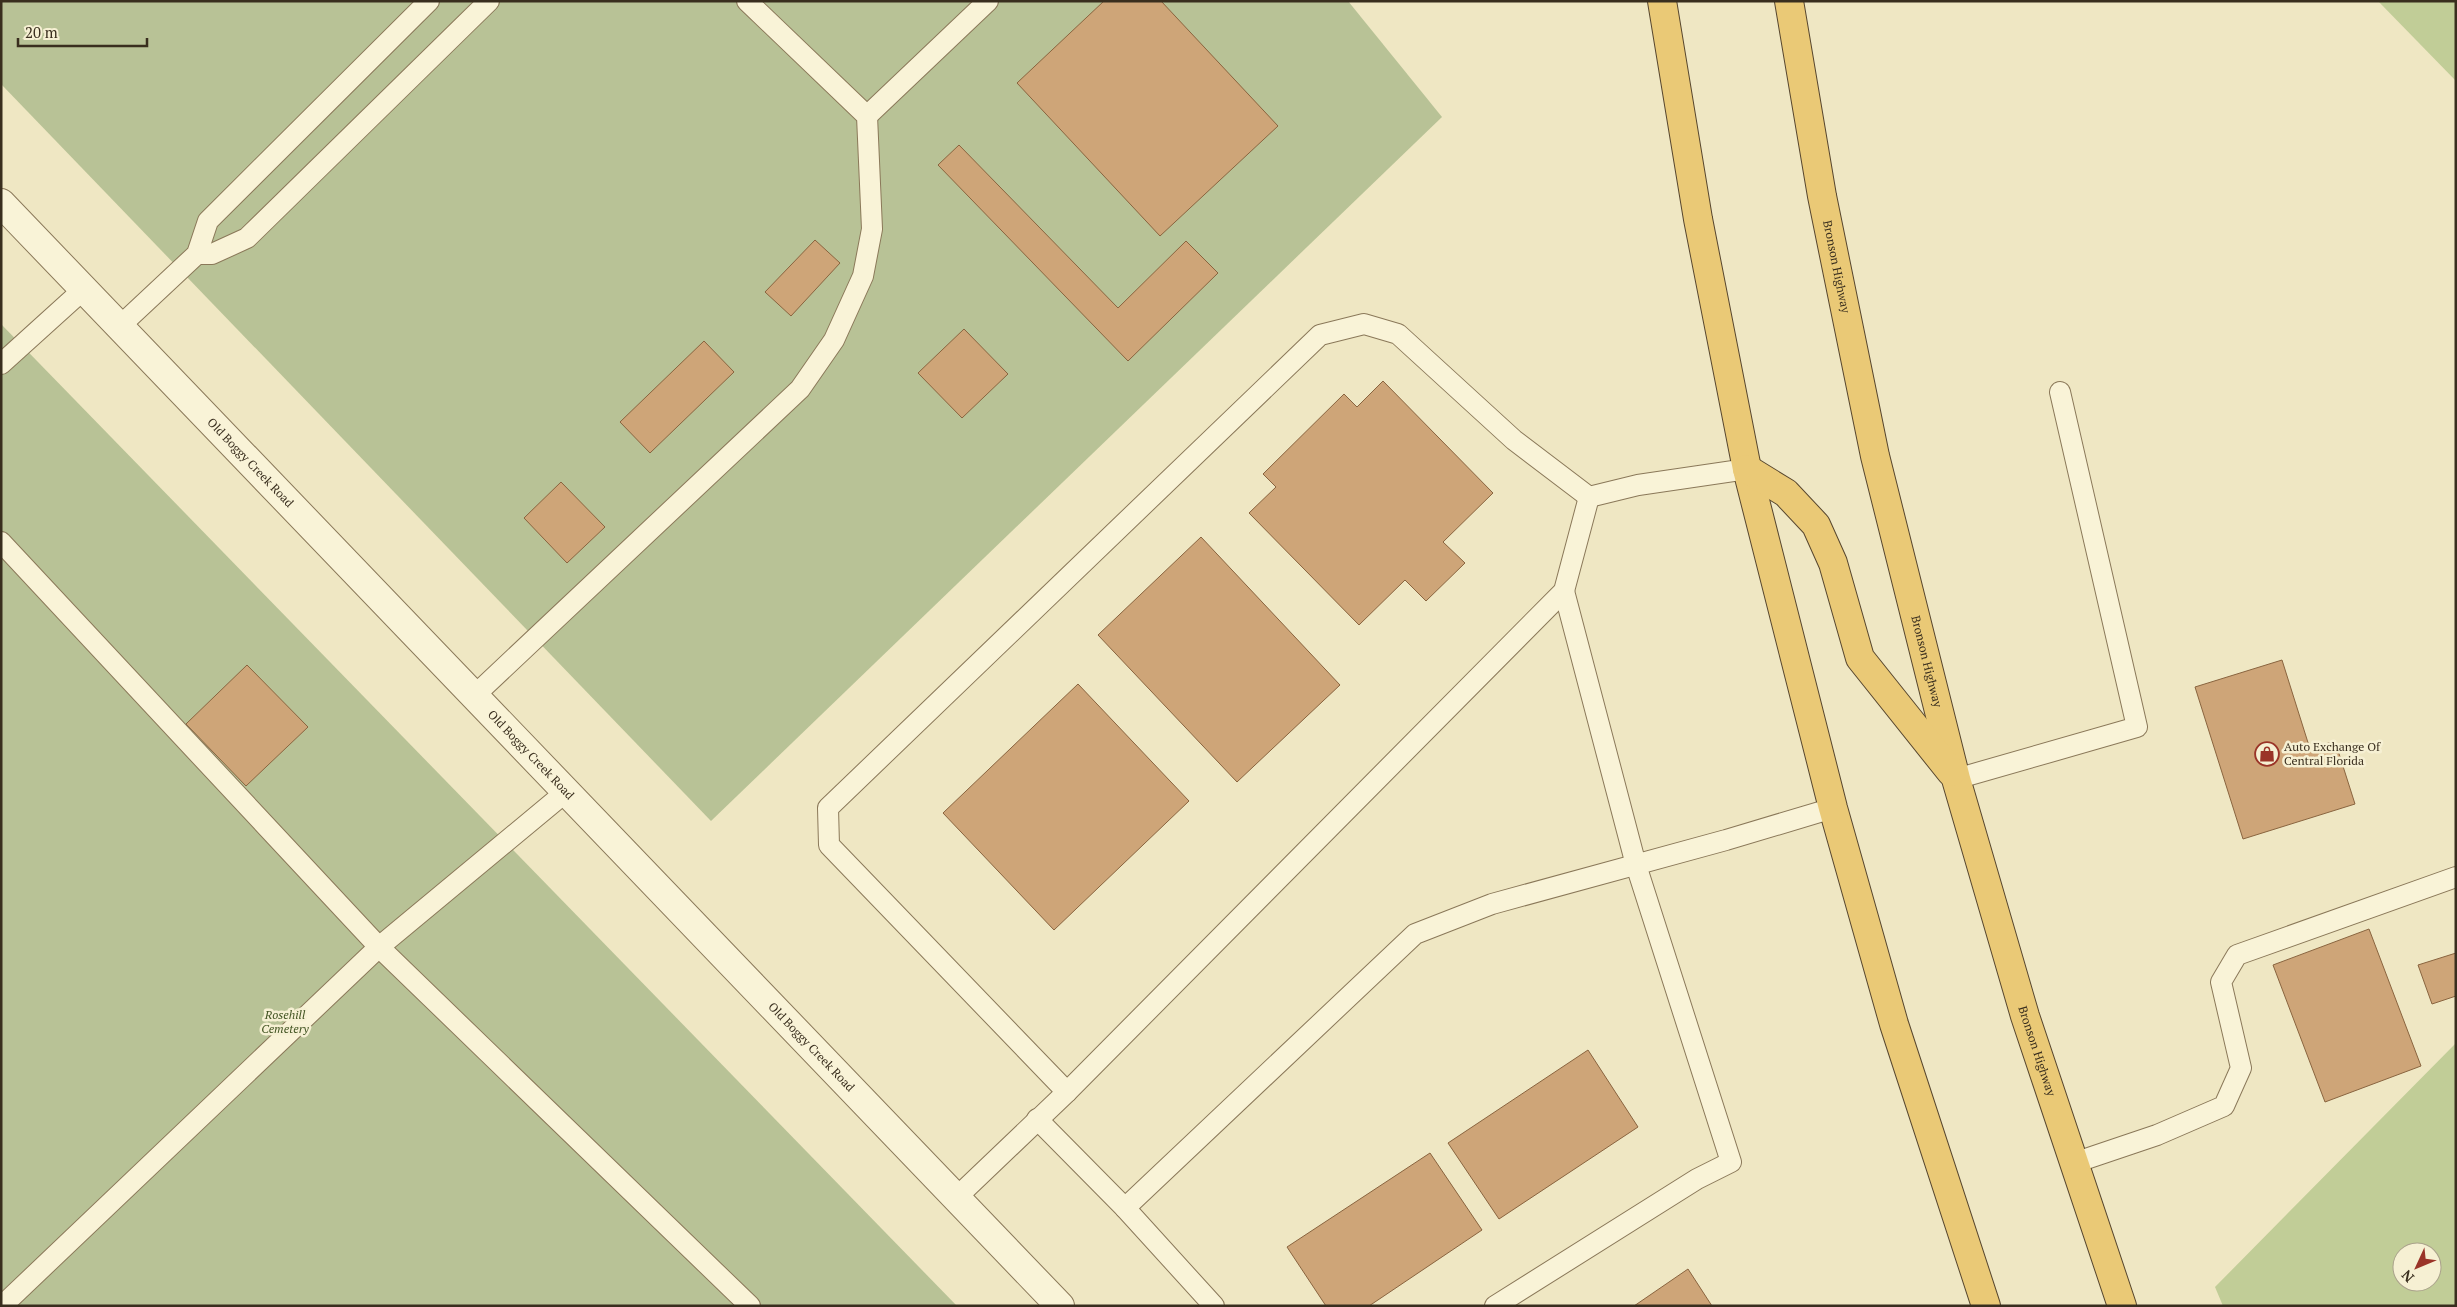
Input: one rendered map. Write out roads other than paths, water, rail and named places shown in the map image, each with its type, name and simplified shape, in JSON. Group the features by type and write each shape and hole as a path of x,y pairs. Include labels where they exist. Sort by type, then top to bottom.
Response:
{"highway":[{"path":"1662,1 1698,219 1747,469 1833,808 1894,1024 1986,1306"},
{"name":"Bronson Highway","path":"1789,1 1822,196 1875,456 1956,779 2025,1016 2122,1306"},
{"path":"1747,469 1786,493 1816,525 1833,563 1860,658 1956,779"}],"street":[{"name":"Old Boggy Creek Road","path":"1,203 957,1197 1048,1302"}],"lane":[{"path":"120,326 198,254 208,221 429,1"},
{"path":"198,254 212,254 247,238 489,1"},
{"path":"474,696 800,389 834,340 863,276 872,229 867,116 747,1"},
{"path":"867,116 988,1"},
{"path":"1,364 84,289"},
{"path":"1067,1092 829,844 828,808 1320,335 1364,324 1398,334 1514,440 1588,497"},
{"path":"1956,779 2137,727 2060,392"},
{"path":"1588,497 1638,485 1747,469"},
{"path":"1495,1306 1697,1179 1731,1162 1636,865 1564,591 1588,497"},
{"path":"1,542 379,947 750,1306"},
{"path":"957,1197 1067,1092 1564,591"},
{"path":"2,1306 379,947 567,792"},
{"path":"1125,1208 1414,934 1492,904 1833,808"},
{"path":"2074,1163 2158,1135 2224,1106 2241,1068 2221,982 2237,955 2456,877"},
{"path":"1037,1120 1125,1208 1214,1306"}],"place":[{"name":"Auto Exchange Of Central Florida","path":"2267,754"}],"park label":[{"name":"Rosehill Cemetery","path":"285,1022"}]}
